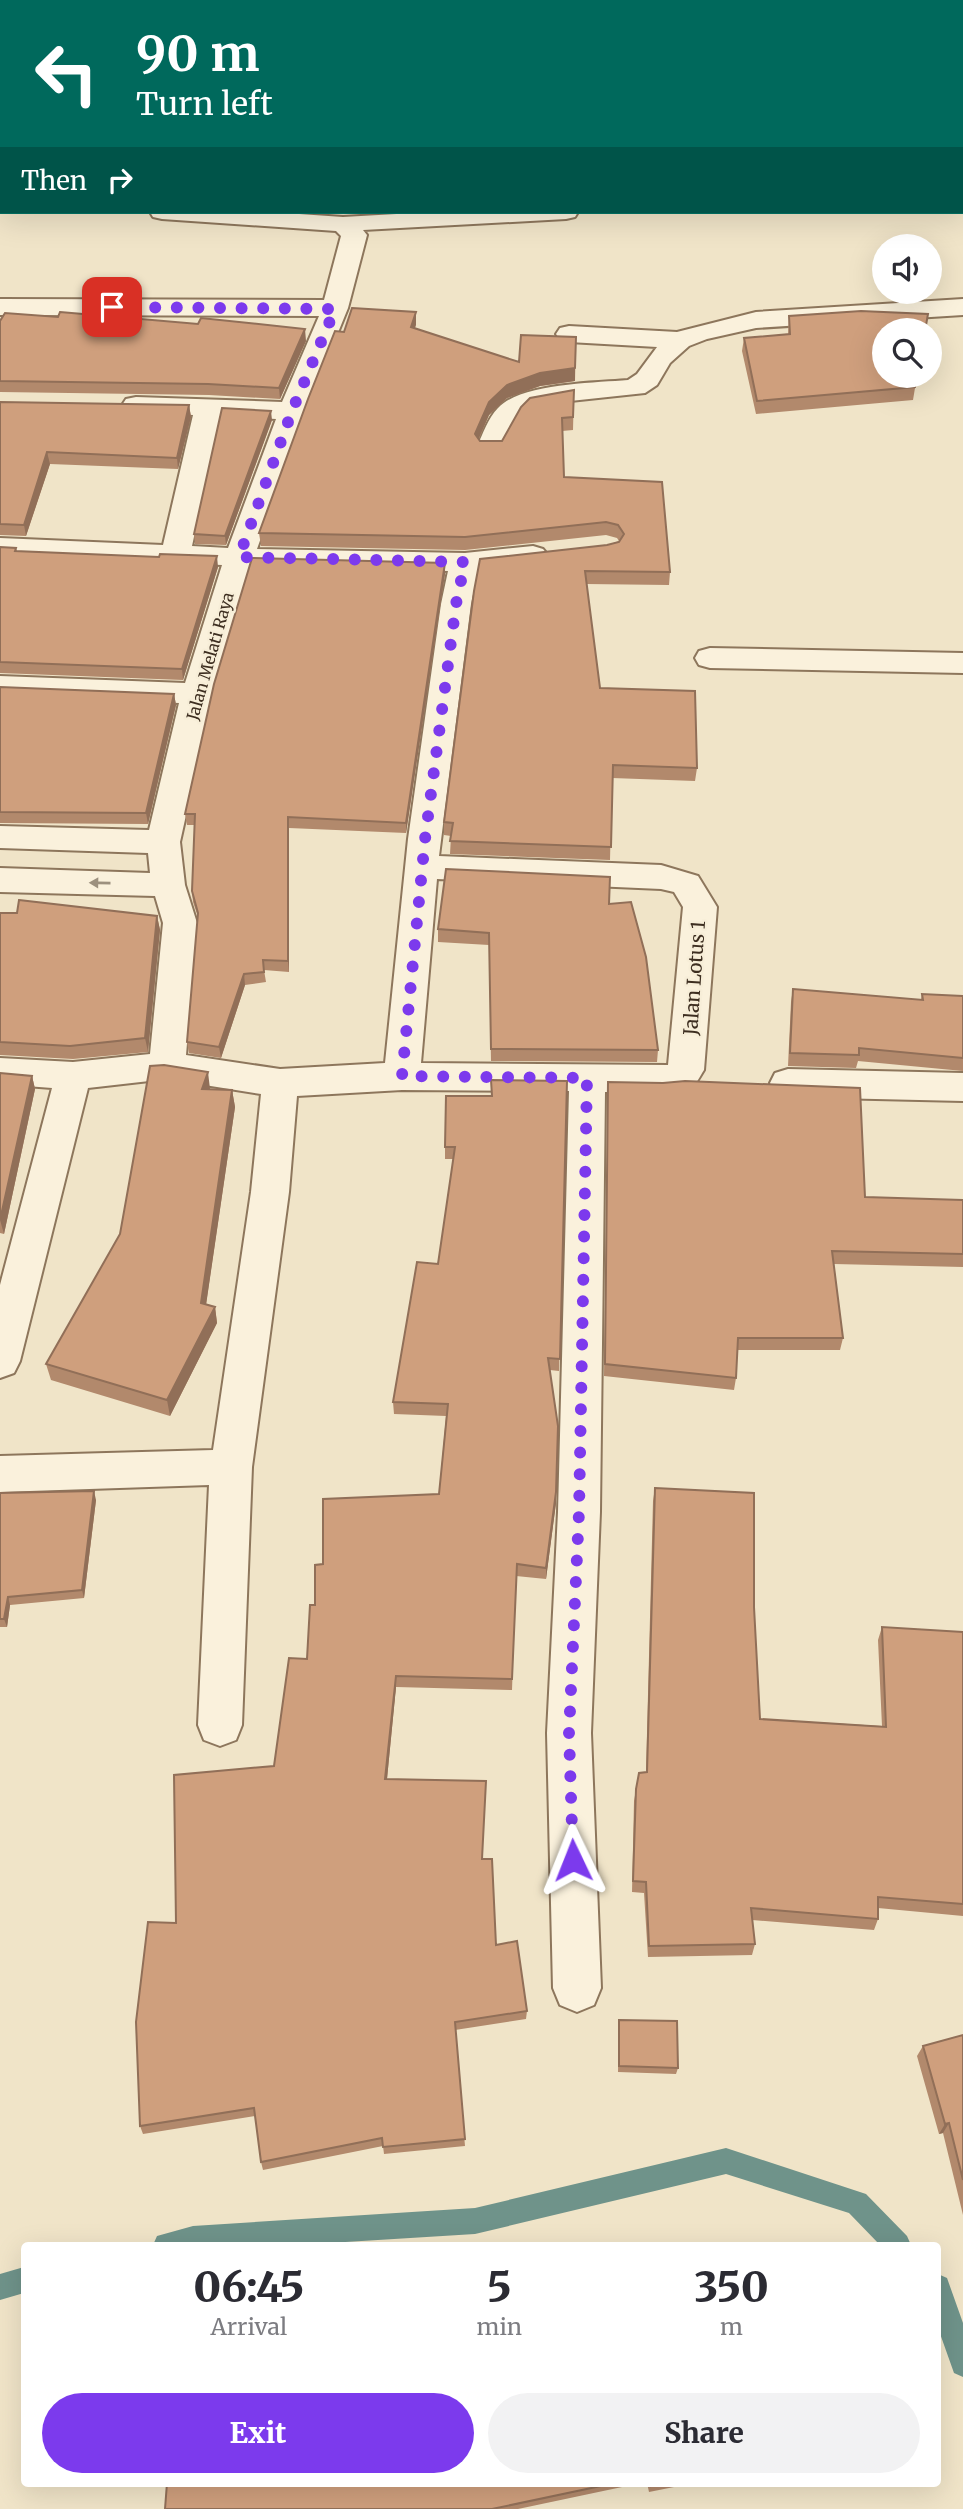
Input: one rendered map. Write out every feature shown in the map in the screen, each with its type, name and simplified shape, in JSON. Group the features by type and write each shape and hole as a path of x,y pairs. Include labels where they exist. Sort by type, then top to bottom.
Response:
{"street":[{"path":"192,214 343,224 529,214"},
{"name":"Jalan Melati Raya","path":"167,1066 180,923 168,885 163,842 197,694 239,557 292,411 335,309 354,235 343,224"},
{"path":"0,307 335,309"},
{"path":"569,334 680,340 727,325 756,320 963,307"},
{"path":"491,446 507,414 520,403 529,399 581,391 635,387 647,379 660,358 680,340"},
{"path":"111,405 209,406 292,411"},
{"path":"176,554 209,406"},
{"path":"0,547 239,557 465,562 554,552"},
{"path":"402,1076 422,867 456,604 465,562"},
{"path":"710,658 963,663"},
{"path":"0,686 197,694"},
{"path":"0,837 163,842"},
{"name":"Jalan Lotus 1","path":"0,1071 73,1076 167,1066 280,1083 402,1076 677,1079 686,1070 700,907 686,884 661,877 422,867"},
{"path":"0,880 168,885"},
{"path":"0,1361 73,1076"},
{"path":"577,1988 569,1733 579,1512 587,1078"},
{"path":"220,1725 231,1467 270,1192 280,1083"},
{"path":"788,1083 963,1087"},
{"path":"0,1474 231,1467"}],"building":[{"path":"352,308 416,312 411,327 519,362 521,335 576,337 575,368 540,373 507,385 489,402 475,434 480,441 502,441 521,407 530,398 574,390 573,417 562,418 564,477 662,482 670,572 585,571 600,688 695,691 697,768 613,765 611,847 450,841 453,823 444,822 480,559 607,545 619,542 624,534 618,525 606,522 465,537 259,533 335,331 344,332"},
{"path":"861,311 928,314 927,318 872,318 872,388 904,388 757,401 744,338 790,334 789,316"},
{"path":"60,312 198,324 201,318 305,329 279,388 208,384 0,381 0,321 5,313 58,317"},
{"path":"0,402 189,405 177,458 47,452 24,525 0,524"},
{"path":"222,408 271,411 225,536 194,534"},
{"path":"0,547 16,548 15,551 159,557 160,554 217,556 182,669 0,662"},
{"path":"252,558 445,563 406,823 288,817 288,961 263,960 264,972 244,974 219,1047 187,1042 198,913 192,891 195,814 185,814 214,684"},
{"path":"0,687 174,694 146,813 0,812"},
{"path":"446,869 610,877 609,904 631,902 646,957 658,1050 491,1049 489,933 438,929"},
{"path":"19,900 157,916 145,1038 70,1046 0,1042 0,913 17,913"},
{"path":"793,989 923,1000 922,994 963,996 963,1058 859,1048 859,1055 790,1053"},
{"path":"164,1065 208,1072 202,1089 232,1090 201,1303 215,1307 167,1400 46,1364 120,1234 150,1066"},
{"path":"0,1073 32,1076 0,1220"},
{"path":"491,1080 567,1081 560,1359 548,1358 558,1426 556,1492 546,1568 517,1564 512,1679 396,1676 385,1779 486,1781 482,1859 492,1859 496,1945 517,1941 527,2011 455,2022 465,2139 383,2147 382,2138 261,2162 254,2108 140,2126 136,2022 148,1922 176,1923 174,1775 274,1766 289,1658 307,1659 310,1605 315,1605 315,1565 323,1564 323,1499 439,1494 448,1404 393,1402 417,1262 438,1264 455,1147 445,1147 446,1096 492,1096"},
{"path":"685,1081 860,1088 865,1197 963,1200 963,1254 832,1251 843,1338 738,1338 736,1378 605,1364 608,1082"},
{"path":"655,1488 754,1493 754,1607 760,1719 886,1727 882,1627 963,1632 963,1904 878,1897 878,1919 751,1908 755,1944 649,1946 646,1882 633,1881 636,1789 639,1773 647,1772"},
{"path":"94,1491 82,1590 8,1597 4,1619 0,1619 0,1493"},
{"path":"619,2020 677,2021 678,2068 619,2066"},
{"path":"963,2035 963,2180 949,2123 945,2124 923,2046"},
{"path":"167,2487 596,2487 492,2509 165,2509"}],"waterway":[{"path":"180,2242 475,2221 726,2161 857,2203 895,2242"},
{"path":"0,2287 21,2281"},
{"path":"941,2296 963,2364"}],"route":[{"path":"112,307 335,309 292,411 239,557 465,562 456,604 425,839 402,1076 587,1078 579,1512 569,1733 573,1860"}]}
